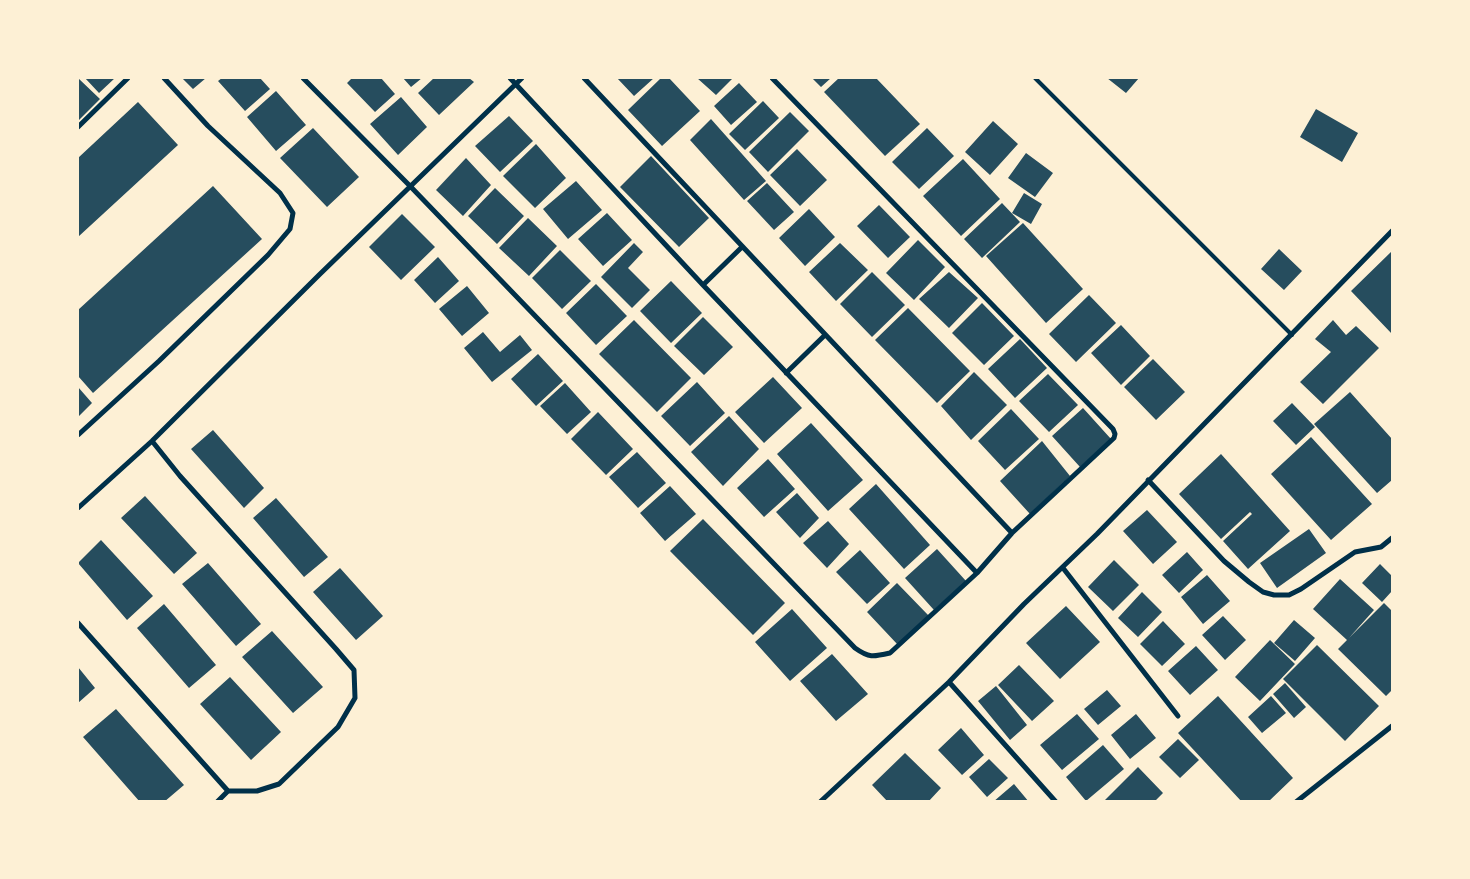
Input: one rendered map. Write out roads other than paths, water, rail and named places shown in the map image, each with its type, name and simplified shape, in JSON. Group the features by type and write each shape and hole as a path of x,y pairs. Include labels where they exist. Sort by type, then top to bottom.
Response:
{"street":[{"path":"78,127 128,78"},
{"path":"78,435 218,304 268,255 290,229 293,213 280,193 208,126 164,78"},
{"path":"303,78 410,186 854,648 866,656 890,653 977,573 1012,533 1114,438 1115,434 1113,429 772,78"},
{"path":"510,78 702,285 977,573"},
{"path":"78,508 152,441 318,274 522,78"},
{"path":"584,78 1012,533"},
{"path":"820,802 949,682 1292,335 1392,231"},
{"path":"702,285 742,247"},
{"path":"786,373 825,335"},
{"path":"152,441 180,476 354,670 355,698 338,727 279,784 257,791 228,792 217,802"},
{"path":"1148,480 1224,561 1263,592 1274,595 1289,595 1301,589 1355,552 1381,547 1392,538"},
{"path":"1063,568 1178,716"},
{"path":"78,623 228,792"},
{"path":"949,682 1056,802"},
{"path":"1296,802 1392,726"}],"lane":[{"path":"1035,78 1292,335"}]}
